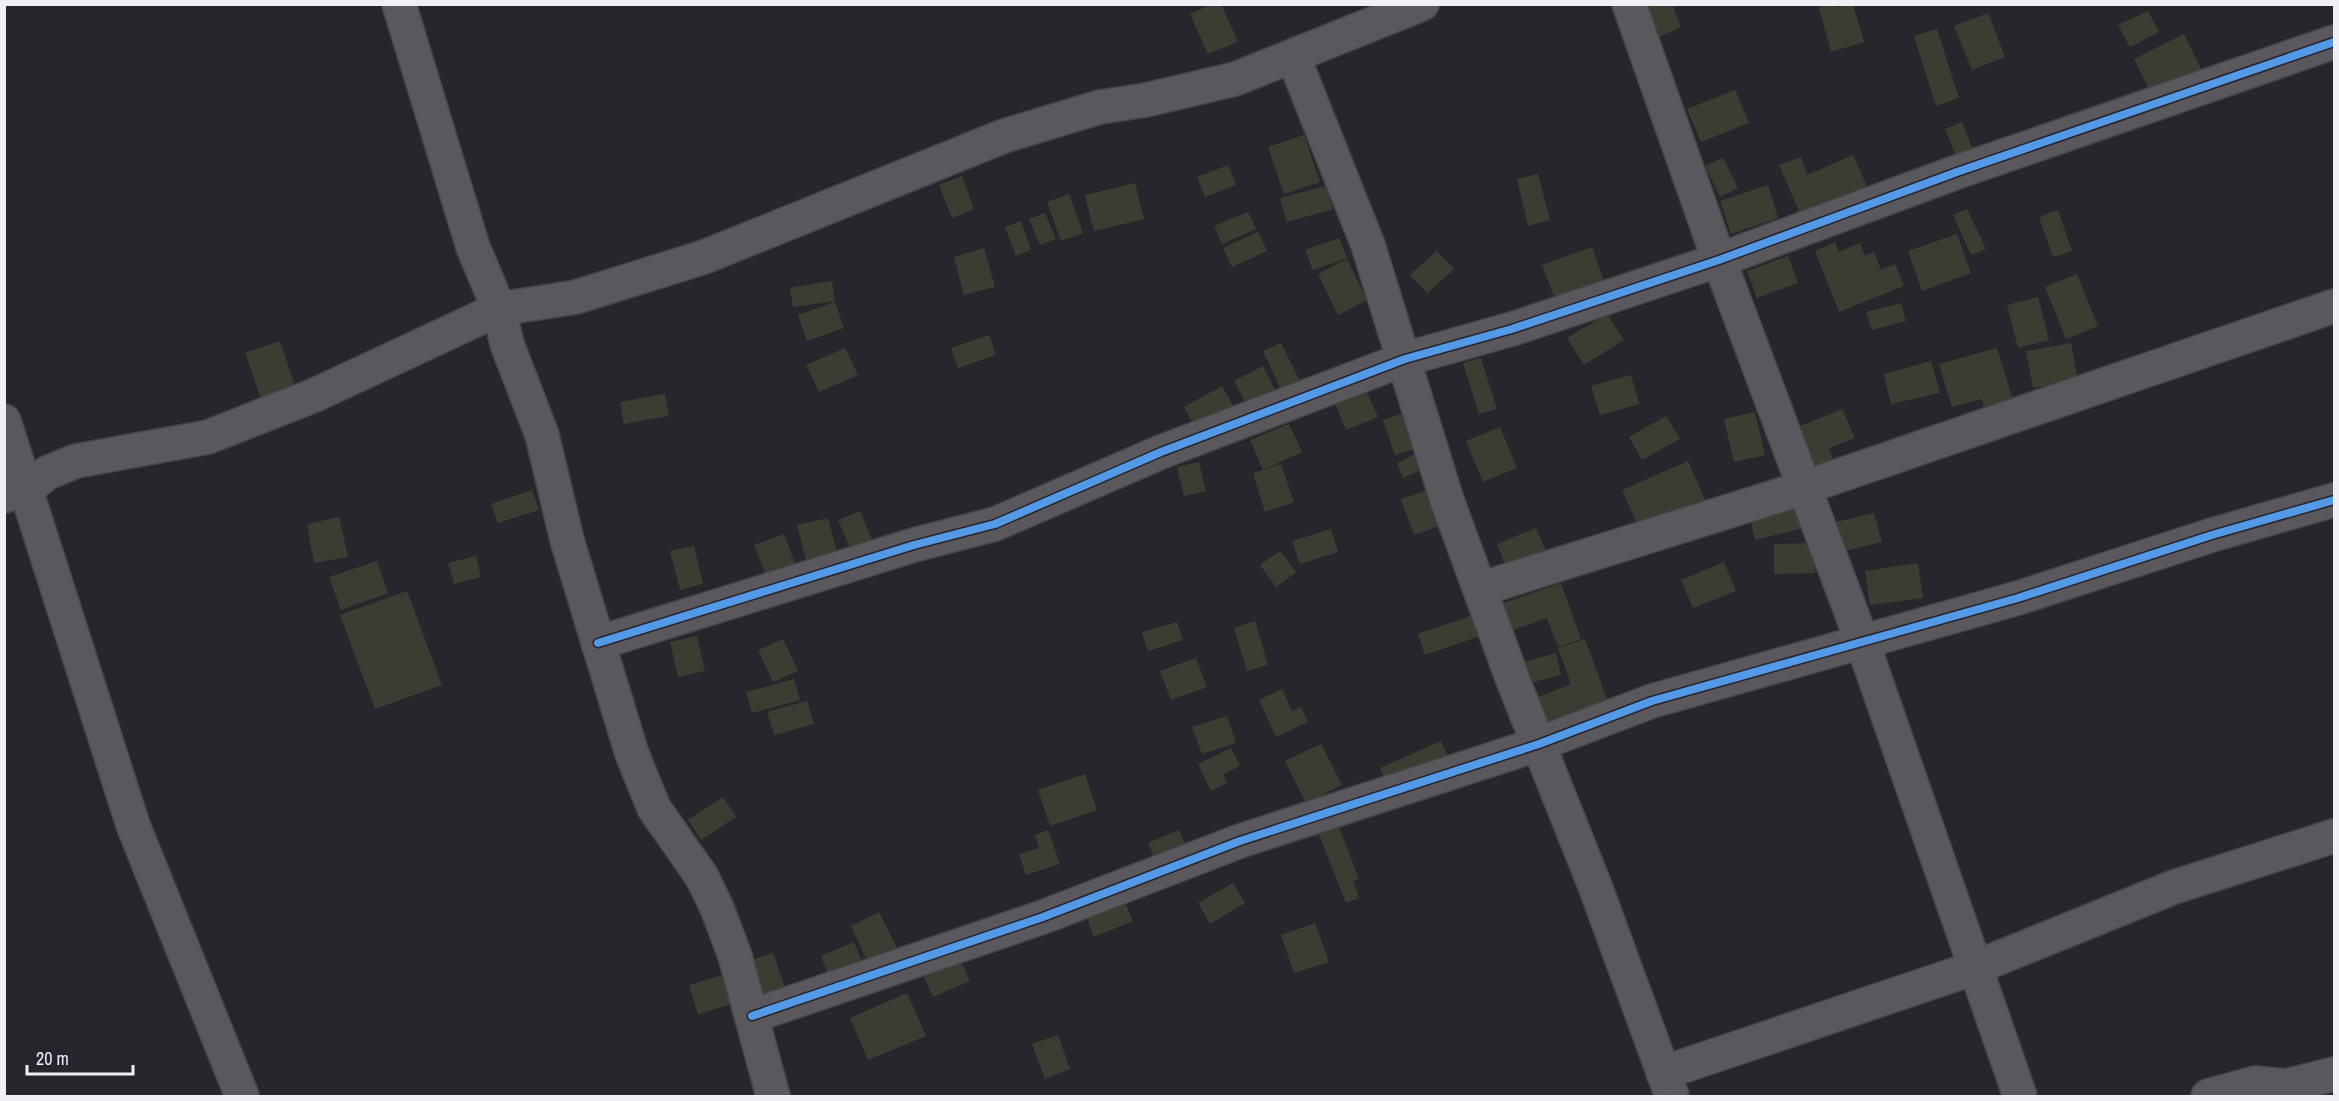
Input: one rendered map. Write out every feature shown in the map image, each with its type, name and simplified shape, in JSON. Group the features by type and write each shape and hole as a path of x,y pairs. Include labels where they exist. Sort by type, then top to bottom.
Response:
{"street":[{"path":"399,4 473,247 499,309 507,344 542,435 567,540 632,754 654,808 702,877 717,908 735,956 773,1096"},
{"path":"16,493 47,473 76,461 208,436 315,395 499,309 576,297 704,257 1004,136 1100,107 1146,100 1235,79 1422,4"},
{"path":"1629,4 1719,260 1862,641 2020,1096"},
{"path":"598,643 914,545 995,524 1161,452 1405,359 1512,329 1719,260 1957,172 2334,42"},
{"path":"1293,56 1368,245 1447,500 1595,886 1667,1085 1974,968 2174,887 2334,836"},
{"path":"1480,589 1803,488 2334,306"},
{"path":"4,421 16,493 133,825 242,1096"},
{"path":"752,1016 1043,917 1240,841 1539,744 1652,701 2018,598 2212,535 2334,500"},
{"path":"2208,1096 2255,1083 2286,1086 2334,1074"}],"building":[{"path":"1212,4 1221,4 1238,42 1208,54 1190,14"},
{"path":"1646,4 1672,4 1681,27 1659,37"},
{"path":"1818,4 1836,4 1837,7 1853,4 1864,42 1831,52"},
{"path":"2148,11 2159,32 2130,47 2118,25"},
{"path":"1988,13 2005,57 1972,70 1954,26"},
{"path":"1937,29 1959,98 1936,106 1914,36"},
{"path":"2184,34 2202,71 2152,95 2134,59"},
{"path":"1735,90 1749,123 1701,142 1687,109"},
{"path":"1962,122 1973,150 1956,157 1945,129"},
{"path":"1304,135 1320,182 1284,194 1268,147"},
{"path":"1853,155 1869,191 1802,218 1779,165 1801,157 1807,175"},
{"path":"1723,158 1738,188 1720,197 1705,166"},
{"path":"1228,165 1236,185 1205,197 1197,177"},
{"path":"1538,174 1550,220 1528,226 1517,179"},
{"path":"962,176 974,209 952,218 939,185"},
{"path":"1135,183 1144,219 1094,231 1085,195"},
{"path":"1768,185 1778,218 1731,234 1720,201"},
{"path":"1326,186 1333,209 1287,222 1280,198"},
{"path":"1069,194 1083,233 1061,241 1047,202"},
{"path":"1967,209 1986,249 1971,255 1953,215"},
{"path":"2058,210 2072,251 2053,257 2039,217"},
{"path":"1248,212 1256,229 1222,244 1214,226"},
{"path":"1045,213 1056,239 1040,245 1029,219"},
{"path":"1021,221 1031,250 1016,256 1005,227"},
{"path":"1258,232 1267,251 1232,267 1223,248"},
{"path":"1957,234 1971,273 1922,291 1908,251"},
{"path":"1339,238 1347,258 1313,270 1305,250"},
{"path":"1835,242 1839,252 1860,243 1865,256 1874,252 1881,270 1895,264 1904,286 1839,312 1815,251"},
{"path":"1592,247 1605,284 1556,302 1542,265"},
{"path":"984,248 995,287 964,295 954,257"},
{"path":"1437,251 1454,269 1427,293 1410,275"},
{"path":"1788,256 1798,283 1757,298 1747,271"},
{"path":"1347,259 1367,300 1338,315 1318,274"},
{"path":"2077,274 2098,326 2066,339 2045,287"},
{"path":"832,281 835,301 793,307 790,288"},
{"path":"2038,297 2049,340 2018,348 2007,305"},
{"path":"835,302 844,328 807,341 798,315"},
{"path":"1901,303 1906,321 1872,330 1866,312"},
{"path":"1607,314 1624,340 1584,365 1567,338"},
{"path":"989,335 996,355 958,368 951,348"},
{"path":"280,341 297,392 263,404 245,353"},
{"path":"1281,343 1301,383 1282,392 1263,351"},
{"path":"2071,343 2078,380 2033,388 2026,351"},
{"path":"845,348 858,375 819,392 806,365"},
{"path":"1997,348 2013,400 1985,408 1981,399 1952,407 1939,364"},
{"path":"1481,358 1497,409 1479,414 1463,363"},
{"path":"1931,361 1940,393 1891,404 1884,374"},
{"path":"1263,366 1275,390 1247,405 1234,381"},
{"path":"1631,375 1639,404 1600,415 1591,386"},
{"path":"1222,386 1236,411 1198,432 1184,407"},
{"path":"1366,390 1378,417 1346,430 1335,403"},
{"path":"665,394 669,416 624,424 620,402"},
{"path":"1842,409 1855,438 1829,448 1834,461 1816,469 1798,427"},
{"path":"1407,412 1420,447 1395,455 1383,420"},
{"path":"1755,412 1765,455 1734,462 1724,419"},
{"path":"1666,416 1680,439 1642,460 1629,437"},
{"path":"1289,424 1302,452 1263,470 1250,440"},
{"path":"1500,427 1517,468 1483,482 1466,441"},
{"path":"1416,454 1423,469 1403,478 1397,463"},
{"path":"1688,461 1706,502 1640,530 1622,490"},
{"path":"1199,462 1206,491 1184,496 1177,467"},
{"path":"1281,464 1294,502 1265,512 1253,473"},
{"path":"1431,489 1444,524 1414,535 1401,499"},
{"path":"532,490 539,510 498,523 491,504"},
{"path":"1798,507 1803,528 1755,540 1750,518"},
{"path":"860,511 874,544 852,553 838,520"},
{"path":"1874,513 1882,542 1835,553 1828,524"},
{"path":"339,517 348,557 314,563 307,524"},
{"path":"828,518 838,556 807,564 797,525"},
{"path":"1536,528 1549,558 1509,574 1497,544"},
{"path":"1331,529 1338,552 1300,564 1292,541"},
{"path":"784,534 797,569 768,580 754,545"},
{"path":"1814,543 1815,573 1774,574 1774,544"},
{"path":"694,546 703,584 680,590 670,551"},
{"path":"1280,551 1296,572 1276,587 1260,565"},
{"path":"476,556 481,577 454,584 448,563"},
{"path":"377,561 388,593 341,610 329,577"},
{"path":"1724,562 1736,591 1693,608 1681,580"},
{"path":"1918,563 1923,598 1870,605 1865,571"},
{"path":"1561,583 1581,639 1558,647 1547,618 1508,632 1498,605"},
{"path":"407,591 442,685 375,709 340,615"},
{"path":"1473,615 1480,636 1425,655 1418,634"},
{"path":"1255,621 1268,665 1247,671 1234,628"},
{"path":"1177,622 1183,640 1148,651 1142,632"},
{"path":"697,636 705,671 678,677 670,642"},
{"path":"783,639 798,671 773,682 758,650"},
{"path":"1585,639 1608,702 1547,724 1538,697 1571,684 1558,648"},
{"path":"1556,653 1561,675 1525,684 1520,663"},
{"path":"1196,658 1207,687 1171,700 1160,671"},
{"path":"794,679 800,700 752,713 746,692"},
{"path":"1282,689 1292,711 1301,707 1308,722 1276,737 1259,700"},
{"path":"807,701 814,724 774,735 767,712"},
{"path":"1227,716 1236,743 1202,754 1192,727"},
{"path":"1441,741 1451,763 1390,790 1380,768"},
{"path":"1321,744 1342,785 1306,803 1285,761"},
{"path":"1231,748 1240,766 1223,774 1227,783 1211,791 1198,764"},
{"path":"1085,774 1097,810 1050,826 1038,790"},
{"path":"723,797 736,817 701,840 688,820"},
{"path":"1337,822 1359,879 1353,881 1359,898 1346,903 1317,829"},
{"path":"1048,830 1060,864 1026,875 1019,854 1039,848 1035,835"},
{"path":"1179,830 1189,853 1158,866 1148,843"},
{"path":"1233,883 1245,903 1210,924 1198,903"},
{"path":"1125,902 1133,921 1094,937 1087,918"},
{"path":"879,912 897,948 868,962 851,926"},
{"path":"1315,923 1329,962 1294,973 1281,935"},
{"path":"854,942 863,965 830,979 821,956"},
{"path":"773,953 787,993 764,1001 750,961"},
{"path":"958,954 970,981 933,997 921,970"},
{"path":"726,974 736,1003 698,1014 689,985"},
{"path":"907,993 926,1036 868,1060 850,1018"},
{"path":"1058,1035 1070,1069 1045,1079 1032,1044"}],"cycle path":[{"path":"598,643 914,545 995,524 1161,452 1405,359 1512,329 1719,260 1957,172 2334,42"},
{"path":"752,1016 1043,917 1240,841 1539,744 1652,701 2018,598 2212,535 2334,500"}]}
